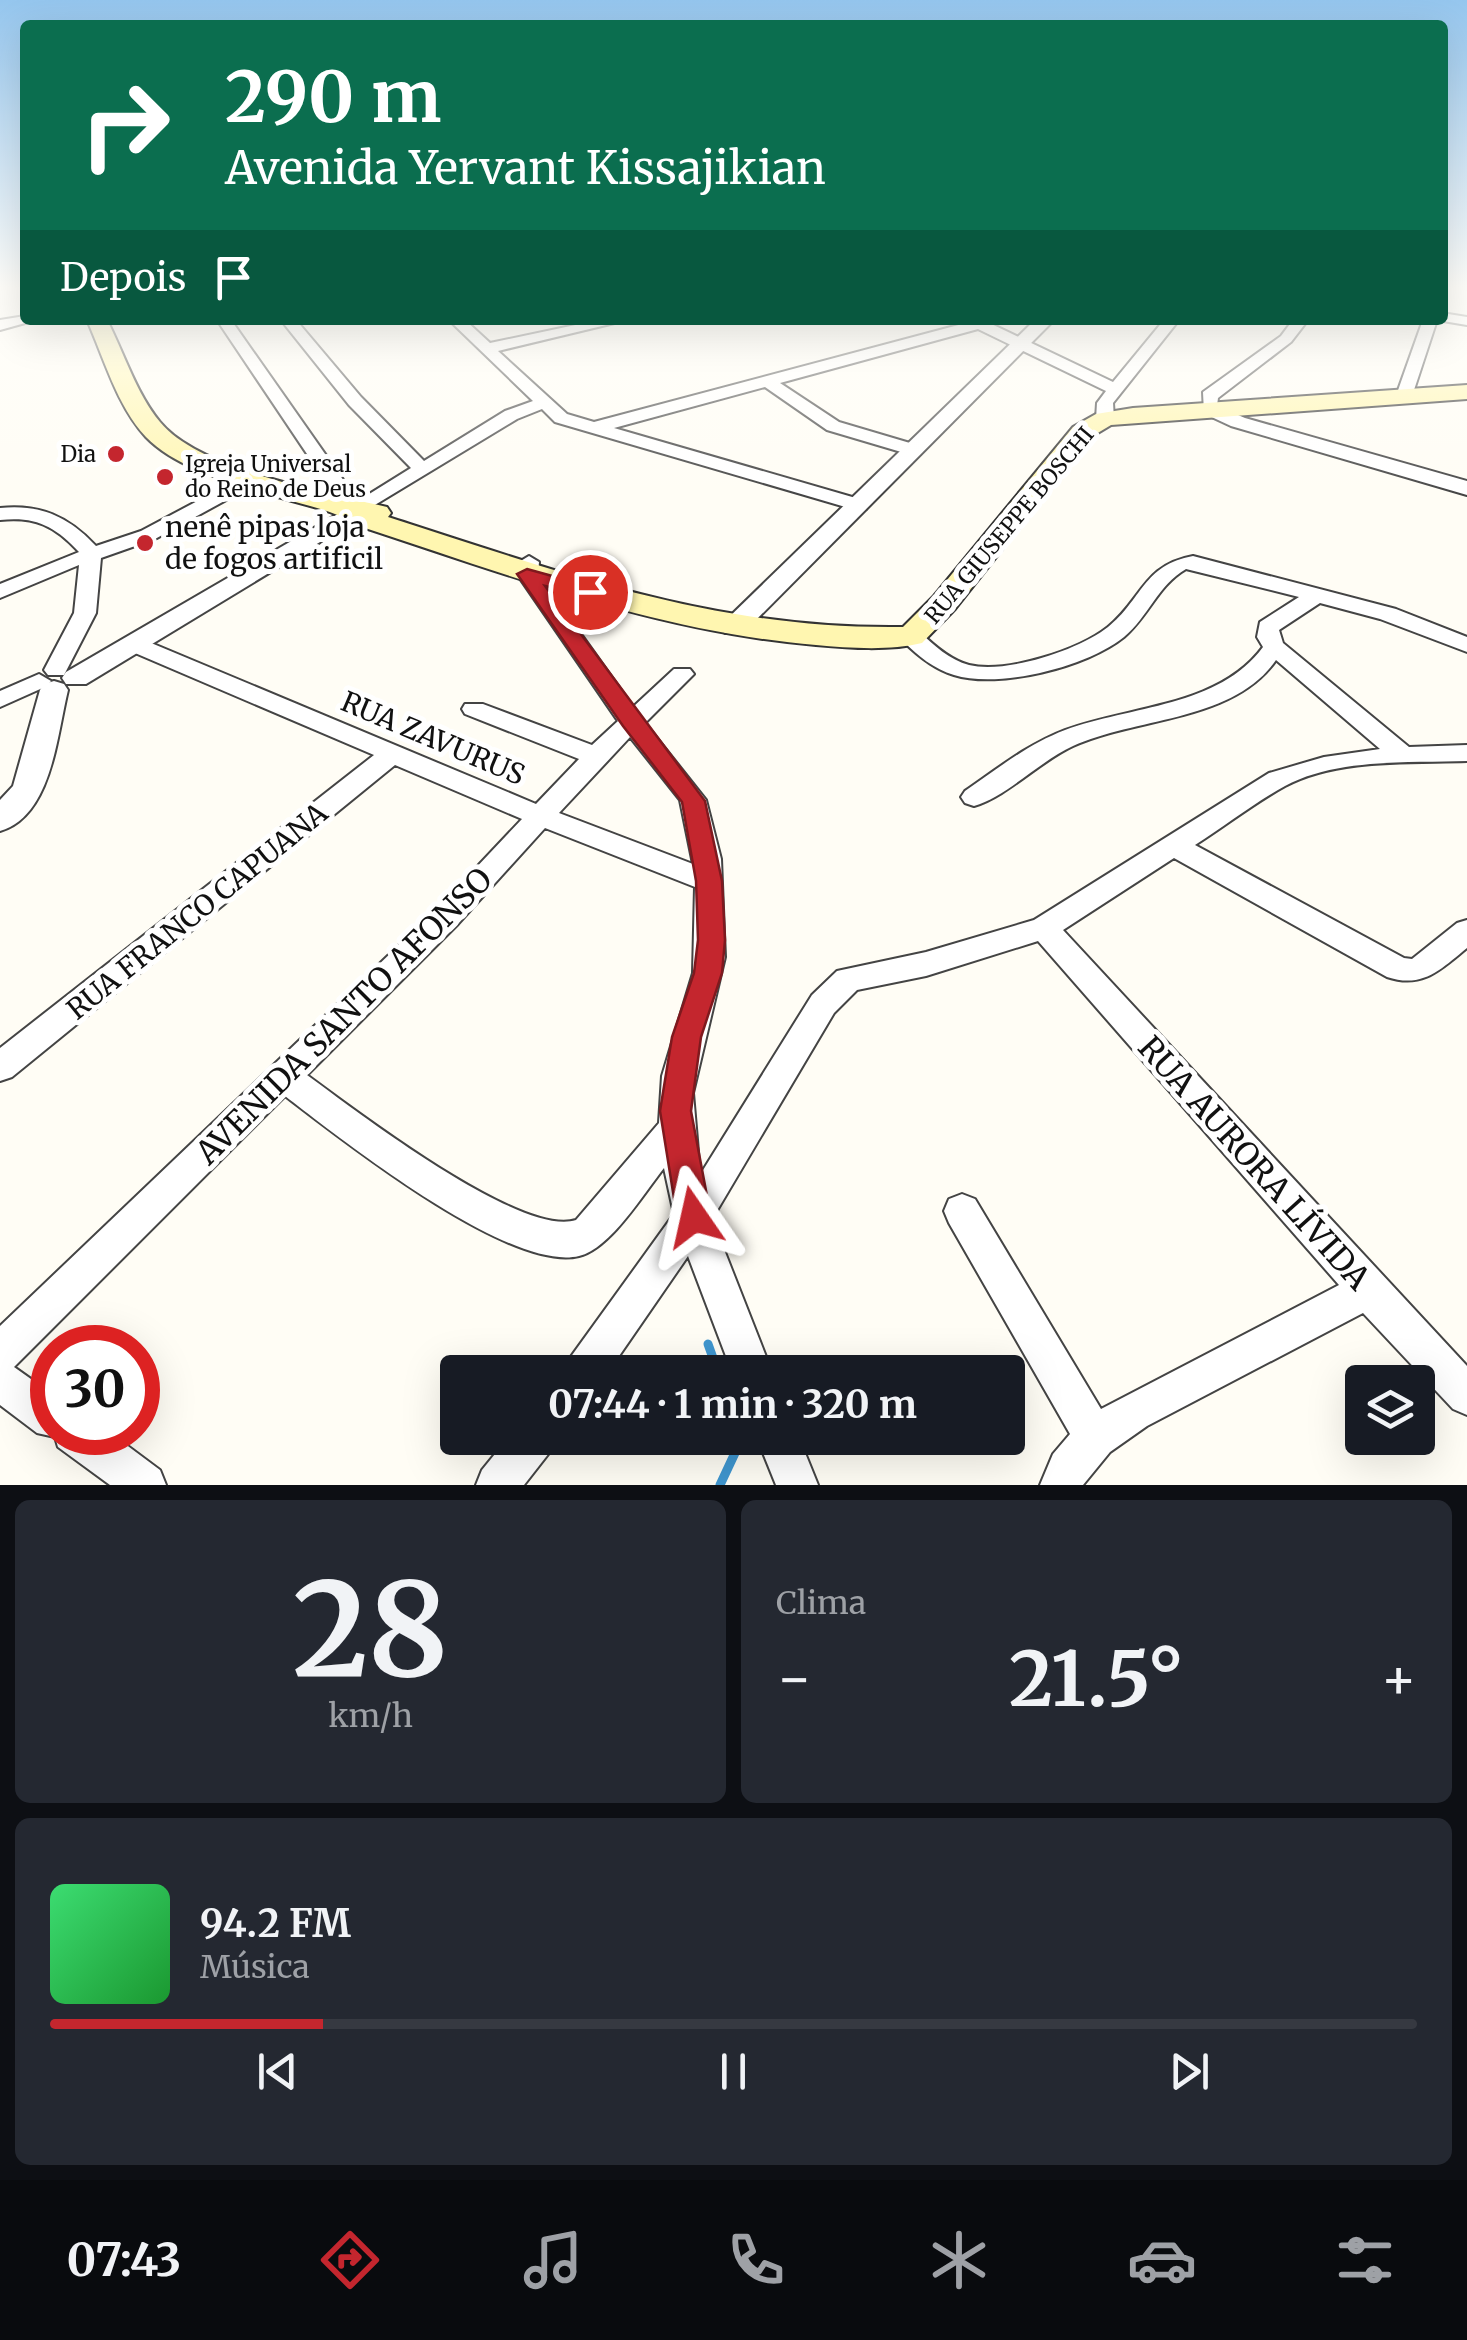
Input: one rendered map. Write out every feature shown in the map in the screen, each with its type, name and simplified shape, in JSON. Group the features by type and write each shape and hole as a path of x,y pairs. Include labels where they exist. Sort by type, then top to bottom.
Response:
{"main road":[{"path":"115,356 138,406 166,443 252,478 355,511 369,520 613,598 734,627 866,637 911,636"},
{"path":"1105,419 1210,408 1467,392"},
{"name":"RUA GIUSEPPE BOSCHI","path":"911,636 944,603 1082,432 1105,419"}],"street":[{"path":"249,356 355,511"},
{"path":"318,356 355,401 421,468"},
{"path":"496,356 561,418 858,504"},
{"path":"592,429 856,356"},
{"path":"734,627 1008,356"},
{"path":"1046,356 1116,390"},
{"name":"RUA GIUSEPPE BOSCHI","path":"1105,419 1105,403 1143,356"},
{"path":"1263,356 1209,396 1210,408 1238,422 1467,488"},
{"path":"1404,396 1418,356"},
{"path":"767,382 833,426 914,450"},
{"path":"0,700 136,644 421,468 511,415 542,404"},
{"path":"0,592 92,553 148,535 252,478"},
{"path":"0,514 27,511 58,519 92,553"},
{"path":"0,820 28,790 56,680 85,613 92,553"},
{"path":"911,636 932,657 977,673 1068,656 1117,632 1168,570 1184,562 1206,564 1388,614 1467,644"},
{"path":"528,568 631,722 693,801 709,881 712,940 708,973 682,1058 676,1128 694,1217 746,1355"},
{"path":"1317,594 1274,619 1268,627 1268,637 1274,647 1403,755"},
{"name":"RUA ZAVURUS","path":"136,644 540,816 709,881"},
{"path":"974,797 1019,764 1070,737 1205,698 1237,684 1256,674 1274,647"},
{"name":"AVENIDA SANTO AFONSO","path":"0,1353 448,916 596,756 682,674"},
{"path":"474,709 596,756"},
{"path":"596,1355 694,1217 835,989 848,980 926,964 1044,928 1278,779 1300,770 1326,762 1467,753"},
{"name":"RUA FRANCO CAPUANA","path":"0,1067 226,891 392,754"},
{"path":"1176,847 1398,968 1413,972 1434,961 1467,931"},
{"name":"RUA AURORA LÍVIDA","path":"1044,928 1467,1395"},
{"path":"285,1077 436,1185 550,1242 578,1240 589,1232 676,1128"},
{"path":"962,1211 1094,1437"},
{"path":"1061,1485 1068,1469 1094,1437 1133,1412 1368,1290"},
{"path":"0,1380 30,1402"},
{"path":"104,1455 145,1485"},
{"path":"496,1485 520,1455"},
{"path":"785,1455 798,1485"}],"waterway":[{"path":"708,1344 712,1355"},
{"path":"720,1485 734,1455"}],"place":[{"name":"Dia","path":"116,454"},
{"name":"Igreja Universal do Reino de Deus","path":"165,477"},
{"name":"nenê pipas loja de fogos artificil","path":"145,543"}],"route":[{"path":"590,592 527,574 631,722 693,801 709,881 712,940 708,973 686,1037 675,1111 694,1217"}]}
